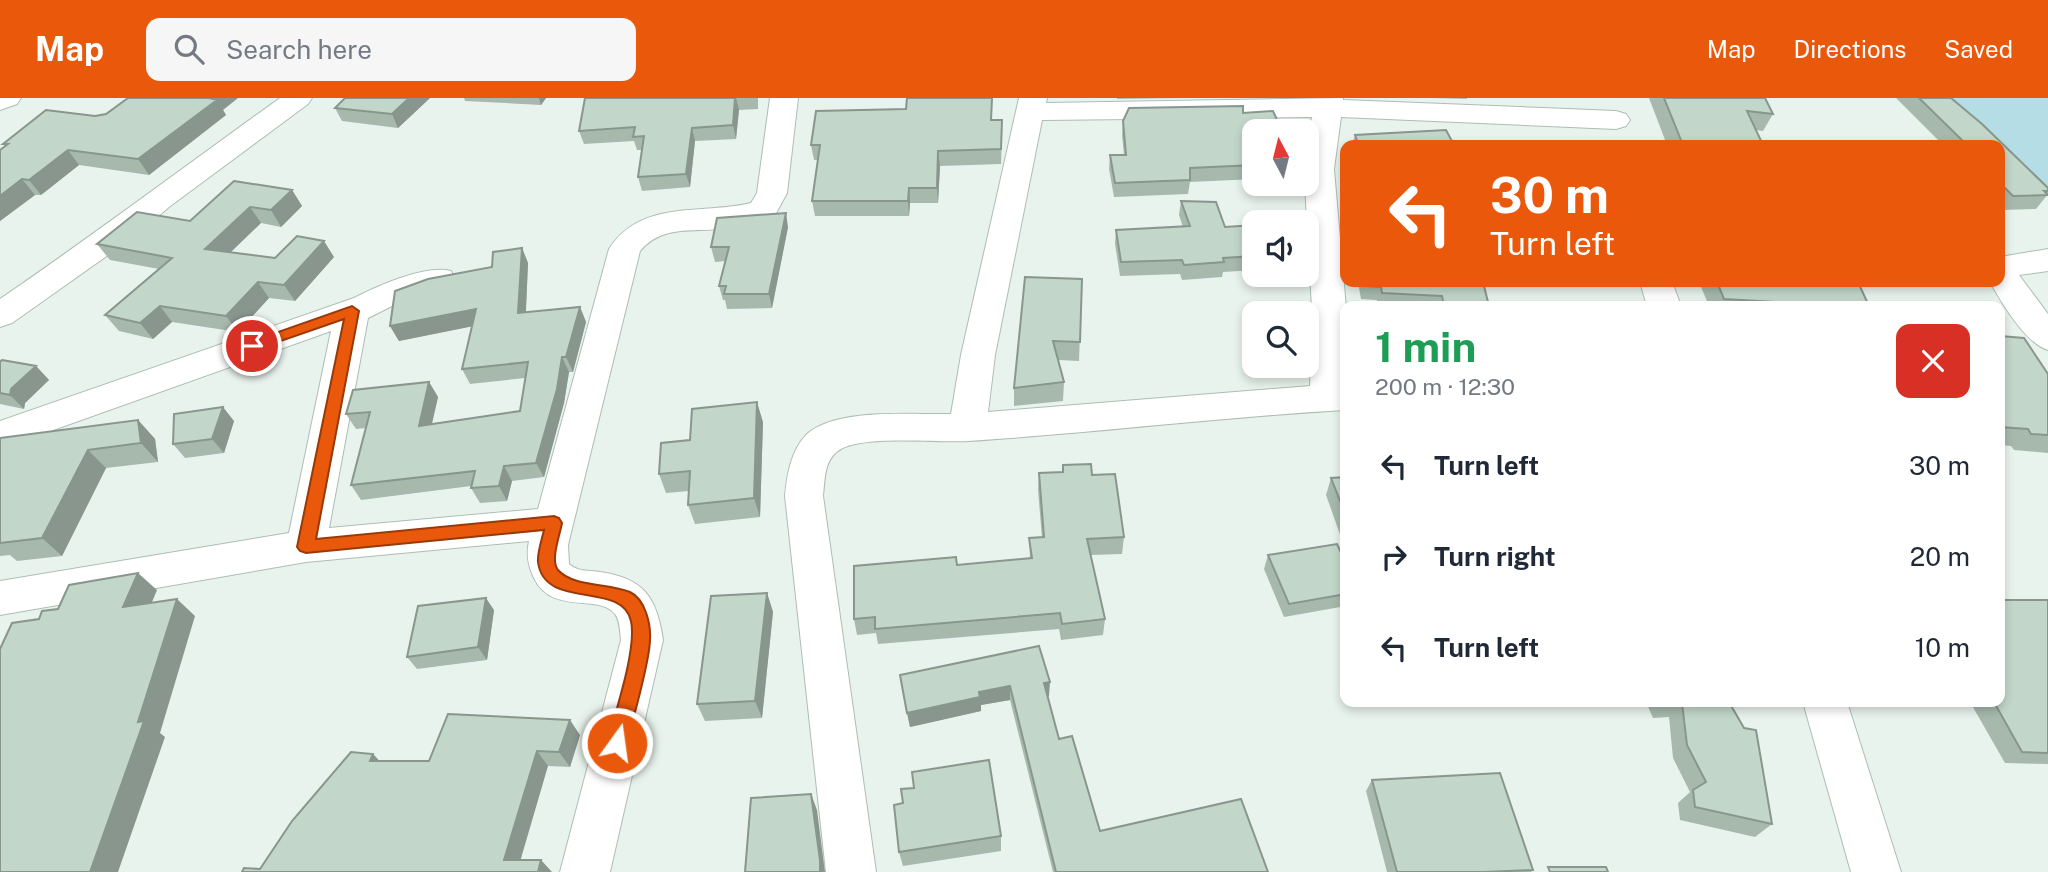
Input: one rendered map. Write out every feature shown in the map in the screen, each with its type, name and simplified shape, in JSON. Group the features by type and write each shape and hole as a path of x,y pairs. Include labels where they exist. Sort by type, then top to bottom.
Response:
{"street":[{"path":"0,102 7,98"},
{"path":"0,316 115,235 298,98"},
{"path":"585,872 642,640 639,618 628,599 609,592 573,587 553,576 546,562 554,523 625,249 636,233 653,225 679,219 738,217 763,210 772,193 784,98"},
{"path":"850,872 804,496 806,474 814,450 835,435 870,431 967,427 1337,397 1319,169 1329,103"},
{"path":"967,427 978,355 1032,105 1329,103 1615,121"},
{"path":"2005,269 2006,266 2048,260"},
{"path":"2005,278 2015,296 2048,338"},
{"path":"0,435 352,311 386,295 439,279"},
{"path":"306,547 352,311"},
{"path":"0,598 306,547 554,523"},
{"path":"1826,707 1876,872"}],"shaded area":[{"path":"1926,98 2048,98 2048,191 2005,150 2005,140 1992,140"}],"building":[{"path":"128,98 217,100 138,159 68,150 29,180 22,179 0,196 0,150 8,144 3,144 46,110 95,116 106,114"},
{"path":"345,98 409,98 392,114 335,108"},
{"path":"585,98 735,98 733,125 692,128 686,174 638,177 644,136 633,137 635,127 579,131"},
{"path":"907,98 992,98 991,120 1002,120 1001,149 938,151 937,188 909,188 908,201 812,201 820,145 811,145 816,111 906,109"},
{"path":"1664,98 1765,98 1773,114 1747,111 1761,140 1681,140"},
{"path":"1919,98 1951,98 1998,140 1962,140"},
{"path":"1243,106 1243,113 1273,111 1277,119 1242,119 1242,166 1190,168 1190,180 1115,183 1110,155 1126,155 1123,121 1129,108"},
{"path":"1446,130 1451,140 1357,140 1355,135"},
{"path":"2005,146 2048,188 2048,191 2044,191 2048,195 2013,196 2005,188"},
{"path":"234,181 292,190 271,210 250,207 205,249 275,258 297,236 324,241 284,285 258,282 226,316 160,306 140,323 105,315 172,258 97,244 137,212 190,221"},
{"path":"1181,201 1216,202 1225,227 1242,226 1242,257 1223,258 1224,262 1184,265 1182,260 1121,262 1116,230 1190,226"},
{"path":"786,213 769,294 724,294 726,286 719,286 729,247 711,247 717,218"},
{"path":"522,248 518,313 580,307 566,357 562,357 557,389 536,463 504,466 499,486 471,488 475,471 351,485 370,412 346,414 353,390 429,382 419,426 520,411 528,362 462,369 476,309 390,326 395,291 428,279 492,267 493,252"},
{"path":"1025,277 1082,279 1080,342 1053,341 1064,382 1014,388"},
{"path":"1381,287 1484,287 1488,301 1443,301 1442,296 1382,293"},
{"path":"1719,287 1860,287 1867,301 1760,301 1724,299"},
{"path":"2005,336 2024,338 2048,374 2048,435 2031,434 2028,429 2005,427"},
{"path":"2,360 36,366 11,389 10,395 0,393"},
{"path":"757,402 754,498 688,505 690,471 659,474 661,443 690,440 692,409"},
{"path":"223,407 212,439 173,444 174,414"},
{"path":"138,420 141,443 88,450 42,538 0,543 0,438"},
{"path":"1091,464 1092,475 1115,474 1124,537 1087,539 1105,619 1062,624 1060,613 875,629 875,617 854,619 854,566 956,557 957,565 1032,558 1029,538 1044,537 1039,473 1063,472 1063,465"},
{"path":"1340,477 1340,501 1331,478"},
{"path":"1337,544 1340,550 1340,595 1289,604 1268,555"},
{"path":"138,573 123,607 177,599 138,722 144,721 90,872 0,872 0,649 12,623 39,619 42,611 58,609 69,585"},
{"path":"767,593 755,701 697,704 711,596"},
{"path":"486,598 478,647 407,657 418,606"},
{"path":"2005,600 2048,600 2048,753 2022,752 1997,707 2005,707"},
{"path":"1039,646 1050,682 1044,683 1059,739 1072,736 1100,831 1241,799 1268,872 1056,872 1010,686 979,692 980,697 907,713 900,675"},
{"path":"1682,707 1732,707 1744,728 1756,730 1772,824 1695,807 1693,790 1706,782 1687,745"},
{"path":"448,714 570,720 559,752 537,751 504,860 541,860 538,872 242,872 244,868 260,869 292,821 351,752 373,754 370,761 429,761"},
{"path":"989,760 1001,836 899,852 894,805 903,803 901,789 914,788 912,772"},
{"path":"1500,773 1533,870 1397,872 1372,780"},
{"path":"811,794 820,872 745,872 751,798"},
{"path":"1548,867 1606,867 1608,872 1550,872"}],"route":[{"path":"252,346 352,311 306,547 554,523 546,562 553,576 573,587 609,592 628,599 639,618 642,640 617,743"}]}
